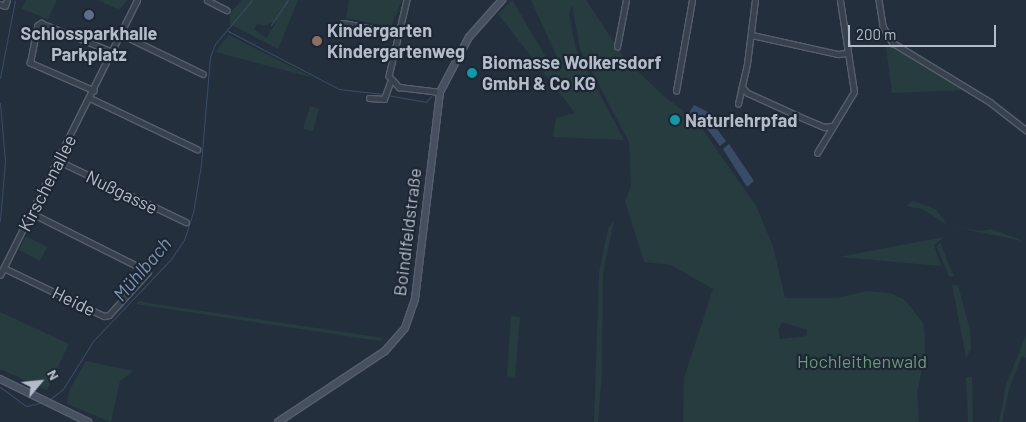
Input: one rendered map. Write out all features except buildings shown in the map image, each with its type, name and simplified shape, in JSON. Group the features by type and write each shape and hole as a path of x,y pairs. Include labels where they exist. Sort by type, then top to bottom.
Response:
{"street":[{"path":"1,5 7,0"},
{"name":"Kirschenallee","path":"0,275 94,91 137,0"},
{"path":"207,0 227,10"},
{"path":"369,98 385,97 391,80 389,72 407,0"},
{"name":"Boindlfeldstraße","path":"278,422 385,351 405,328 415,300 440,92 462,48 502,0"},
{"path":"617,47 626,0"},
{"path":"676,91 692,0"},
{"path":"738,104 752,35 755,0"},
{"path":"817,153 831,126 854,92 840,0"},
{"path":"879,0 882,26 893,42 990,102 1026,130"},
{"path":"94,91 30,63 37,26 41,23 113,52"},
{"path":"343,23 398,34"},
{"path":"121,34 203,74"},
{"path":"752,35 838,54 847,53"},
{"path":"391,80 399,86 440,92"},
{"path":"742,87 748,92 824,127 831,126"},
{"path":"90,98 197,149"},
{"name":"Nußgasse","path":"58,161 186,222"},
{"name":"Heide","path":"4,268 104,316 109,315 148,274 32,214"},
{"path":"0,379 49,405 88,422"}],"green space":[{"path":"26,0 57,0 48,19 22,9"},
{"path":"98,0 128,0 119,10"},
{"path":"242,0 298,0 278,49 230,24 230,13","holes":["277,21 266,38 254,29 257,24 264,26"]},
{"path":"349,0 402,0 391,27 346,18"},
{"name":"Hochleithenwald","path":"512,0 549,62 557,57 531,0 586,0 625,59 666,98 697,121 756,206 773,246 785,298 837,298 867,291 890,293 905,300 923,323 925,337 925,354 917,393 919,422 683,422 684,378 713,289 671,265 644,262 625,201 631,187 629,142 580,49 572,5 569,14 576,49 624,140 553,137 556,118 575,113 498,14","holes":["782,322 807,330 806,336 780,339 778,330"]},
{"path":"229,35 264,53 314,78 215,52"},
{"path":"894,46 904,54 966,90 892,93 886,47"},
{"path":"310,106 319,109 313,131 303,129"},
{"path":"913,201 935,209 948,225 922,209 906,206"},
{"path":"614,220 603,274 602,373 598,422 594,422 599,273 608,229"},
{"path":"950,226 980,231 991,229 1026,242"},
{"path":"26,236 47,247 40,261 19,250"},
{"path":"944,237 934,245 941,266 839,257"},
{"path":"940,242 954,276 949,277 937,247"},
{"path":"952,285 958,285 970,330 971,349 966,358"},
{"path":"139,301 384,338 380,341 136,304"},
{"path":"0,312 69,344 47,390 0,369"},
{"path":"511,316 520,317 515,377 507,376"},
{"path":"1026,335 1026,358 1022,356 1010,386 1002,422 999,422 1006,385"},
{"path":"86,361 134,371 120,381 111,422 67,404 69,391"},
{"path":"966,377 972,377 973,422 968,422"}],"water":[{"path":"694,105 720,118 716,128 726,141 720,146 702,122 689,113"},
{"path":"729,144 754,181 747,187 723,149"}],"waterway":[{"path":"0,78 15,0"},
{"name":"Mühlbach","path":"49,400 63,389 93,341 171,259 184,240 193,213 201,164 210,57 215,44 252,0"},
{"path":"271,25 288,0"},
{"path":"228,31 339,89 383,94"},
{"path":"387,95 426,102 432,95"},
{"path":"0,103 5,161 0,221"},
{"name":"Mühlbach","path":"0,387 26,406 43,402"}],"place":[{"name":"Schlossparkhalle Parkplatz","path":"89,15"},
{"name":"Kindergarten Kindergartenweg","path":"317,41"},
{"name":"Biomasse Wolkersdorf GmbH & Co KG","path":"472,73"},
{"name":"Naturlehrpfad","path":"675,120"}]}
